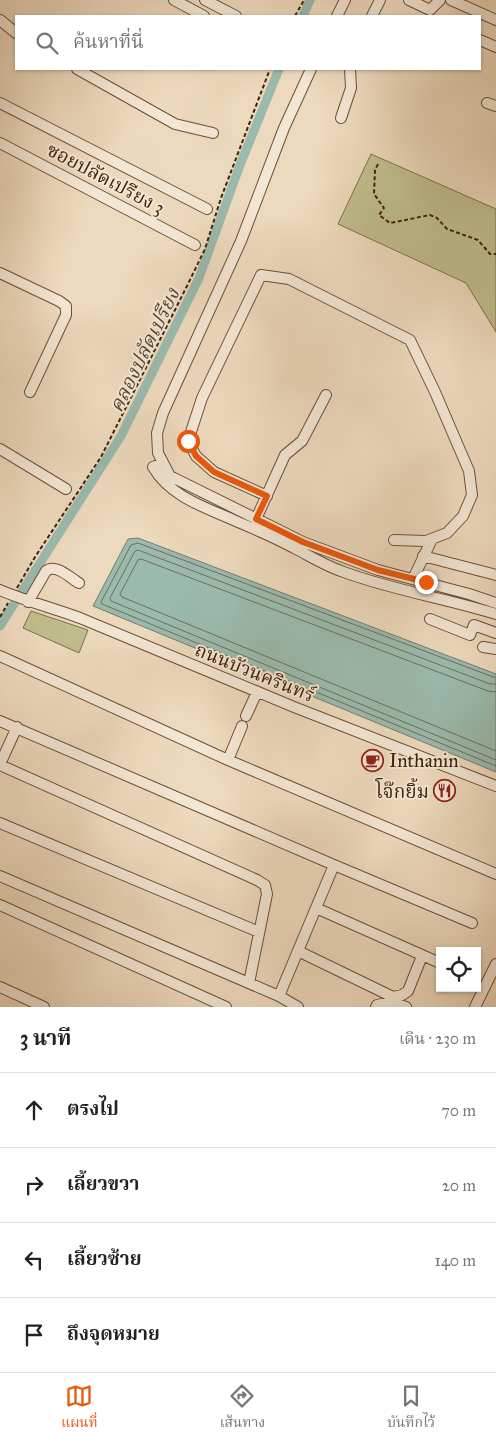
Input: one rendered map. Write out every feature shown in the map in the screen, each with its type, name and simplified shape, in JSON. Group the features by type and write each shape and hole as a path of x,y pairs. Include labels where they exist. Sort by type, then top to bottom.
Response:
{"street":[{"path":"174,0 202,15"},
{"path":"205,0 234,15"},
{"path":"338,15 345,0"},
{"path":"372,15 380,0"},
{"path":"409,0 430,14 440,0"},
{"path":"451,0 496,20"},
{"path":"0,20 15,32"},
{"path":"481,40 496,47"},
{"path":"79,70 175,124 213,133"},
{"path":"311,70 284,128 242,241 163,412 157,433 158,453 170,476 303,542 378,570 496,603"},
{"path":"341,118 351,88 350,70"},
{"path":"0,103 207,209"},
{"name":"ซอยปลัดเปรียง 3","path":"0,143 195,245"},
{"path":"0,273 60,301 66,306 66,315 30,392"},
{"path":"267,496 214,472 196,456 188,441 202,398 261,275 289,279 410,340 436,392 469,471 472,495 463,516 447,533 426,541 394,540"},
{"path":"256,519 285,455 302,441 326,395"},
{"path":"0,449 66,489"},
{"path":"164,463 153,467 158,475 181,496 294,548 315,560 343,572 496,614"},
{"path":"413,579 432,539"},
{"path":"423,556 496,576"},
{"path":"26,601 49,568 54,568 79,584"},
{"name":"ถนนบัวนครินทร์","path":"0,590 26,601 61,611 257,692 496,786"},
{"path":"430,619 470,635 474,625 496,633"},
{"path":"483,647 496,649"},
{"path":"0,656 228,760 496,874"},
{"path":"228,760 257,692"},
{"path":"0,720 472,923"},
{"path":"17,727 0,765 265,885 267,894 248,983"},
{"path":"0,823 259,932"},
{"path":"279,996 334,865"},
{"path":"0,876 279,996 298,1007"},
{"path":"0,905 226,1007"},
{"path":"316,908 436,961"},
{"path":"298,950 393,996 402,995 408,991 422,956"},
{"path":"476,1007 496,964"},
{"path":"0,987 44,1007"},
{"path":"376,1007 391,1002 406,1007"}],"path":[{"path":"296,15 304,0"},
{"path":"15,592 101,457 187,286 205,249 221,198 270,70"},
{"path":"378,164 375,170 374,194 384,208 380,216 390,223 430,215 437,218 447,230 478,240 490,254 496,254"},
{"path":"0,616 10,600"}],"shaded area":[{"path":"371,154 496,209 496,332 466,283 338,224"},
{"path":"31,611 88,630 79,653 23,628"}],"water":[{"path":"138,538 496,674 496,772 93,606 128,539"}],"waterway":[{"name":"คลองปลัดเปรียง","path":"303,15 310,0"},
{"name":"คลองปลัดเปรียง","path":"0,626 121,436 199,278 240,165 279,70"}],"place":[{"name":"Inthanin","path":"373,760"},
{"name":"โจ๊กยิ้ม","path":"445,791"}],"route":[{"path":"188,441 196,456 214,472 267,496 256,519 303,542 378,570 426,582"}]}
